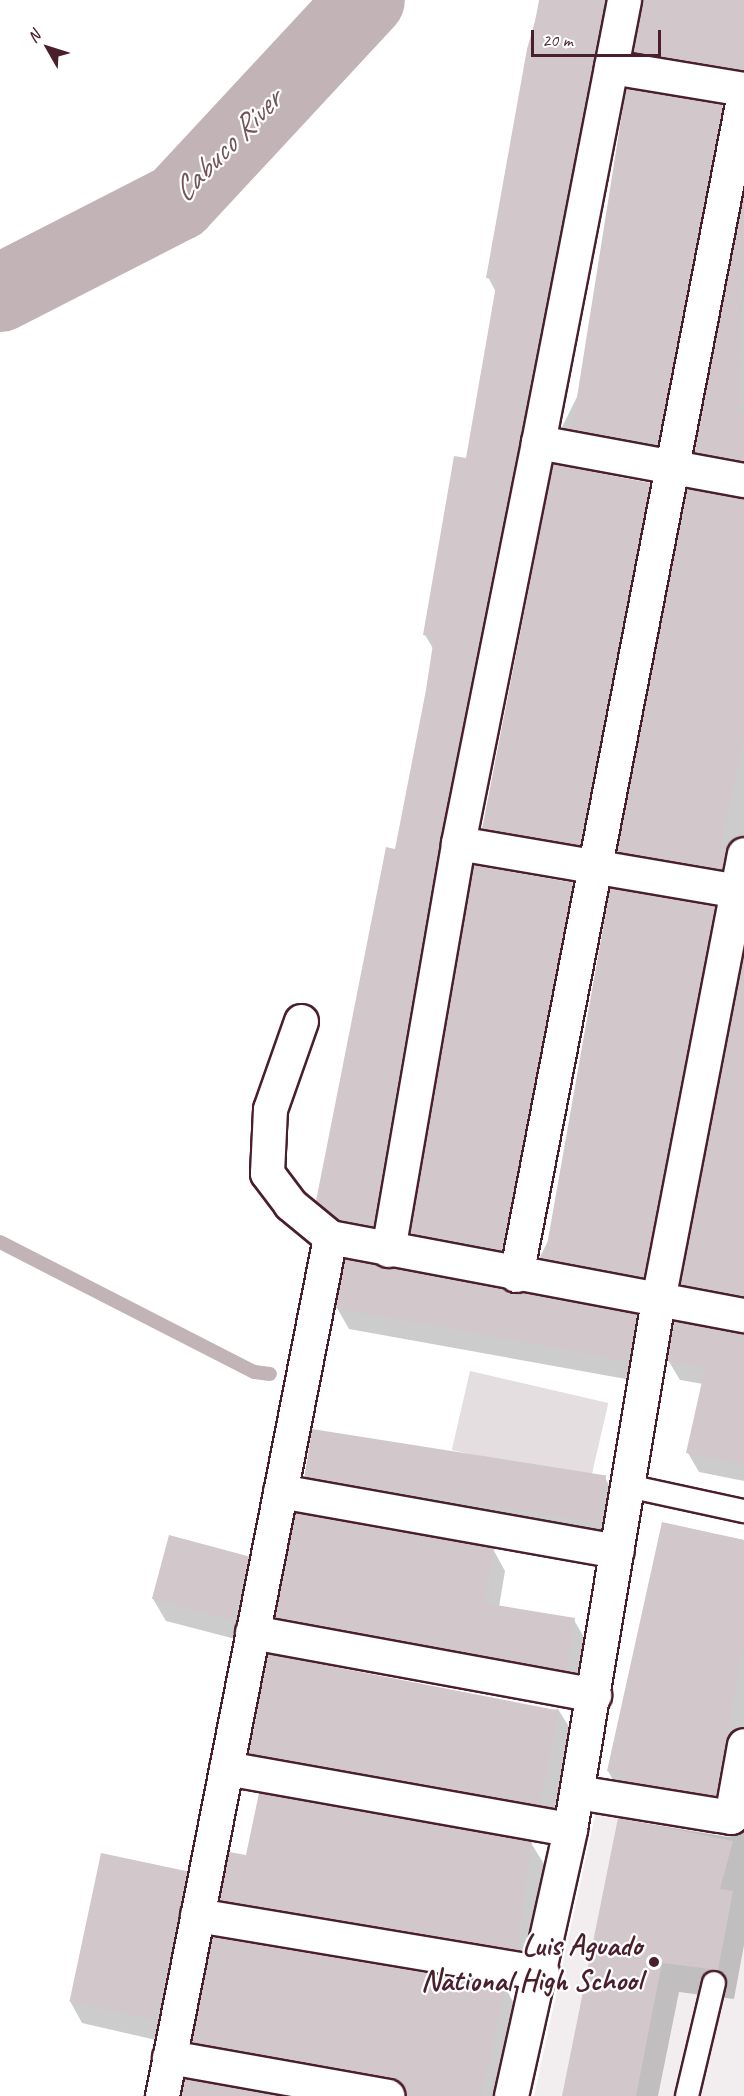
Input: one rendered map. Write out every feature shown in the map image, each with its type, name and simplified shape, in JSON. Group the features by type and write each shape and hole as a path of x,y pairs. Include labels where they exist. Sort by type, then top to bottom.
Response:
{"street":[{"path":"388,1250 458,843 624,0"},
{"path":"516,1275 744,91 611,67"},
{"path":"538,442 744,480"},
{"path":"458,843 740,891"},
{"path":"511,2096 542,1973 577,1792 658,1300 740,891 744,854"},
{"path":"301,1021 270,1109 267,1173 290,1204 330,1237 516,1275 744,1315"},
{"path":"162,2096 330,1237"},
{"path":"280,1491 617,1551"},
{"path":"252,1632 594,1695"},
{"path":"577,1792 731,1817 744,1745"},
{"path":"226,1768 570,1829"},
{"path":"197,1915 542,1973"},
{"path":"169,2057 388,2096"}],"lane":[{"path":"628,1486 744,1511"},
{"path":"687,2096 714,1983"}],"shaded area":[{"path":"470,1371 608,1403 590,1482 452,1450"},
{"name":"Luis Aguado National High School","path":"598,1802 744,1828 744,2096 534,2096"}],"building":[{"path":"541,0 605,0 440,839 373,1226 340,1220 316,1201 386,847 395,849 426,690 434,637 423,635 454,456 466,458 497,280 486,278 527,49"},
{"path":"642,0 744,0 744,70 633,52"},
{"path":"626,88 723,103 669,444 572,429"},
{"path":"744,192 740,411 744,412 744,461 694,452"},
{"path":"553,464 650,483 579,847 482,828"},
{"path":"687,489 744,498 744,738 721,845 728,845 722,869 617,851"},
{"path":"473,865 572,883 508,1250 408,1232"},
{"path":"610,888 715,907 650,1277 545,1258"},
{"path":"744,953 744,1296 680,1284"},
{"path":"345,1259 637,1314 630,1353 626,1361 335,1308"},
{"path":"674,1321 744,1333 744,1465 686,1453 705,1368 667,1361"},
{"path":"312,1429 606,1476 599,1523 304,1476"},
{"path":"295,1513 494,1548 484,1603 575,1618 566,1671 275,1617"},
{"path":"662,1522 744,1540 744,1642 716,1796 625,1781 626,1776 607,1771"},
{"path":"169,1535 249,1556 232,1620 152,1599"},
{"path":"268,1654 559,1710 539,1810 249,1753"},
{"path":"259,1793 532,1841 517,1950 219,1900 229,1852 246,1855"},
{"path":"618,1818 733,1841 720,1889 733,1891 718,1970 662,1963 636,2096 562,2096"},
{"path":"101,1853 187,1871 155,2020 69,2002"},
{"path":"212,1937 506,1986 481,2096 406,2096 400,2082 391,2078 192,2042"},
{"path":"184,2079 281,2096 181,2096"}],"waterway":[{"name":"Cabuco River","path":"0,293 178,202 366,0"},
{"path":"0,1242 254,1372 270,1374"}],"place":[{"name":"Luis Aguado National High School","path":"654,1962"}]}
